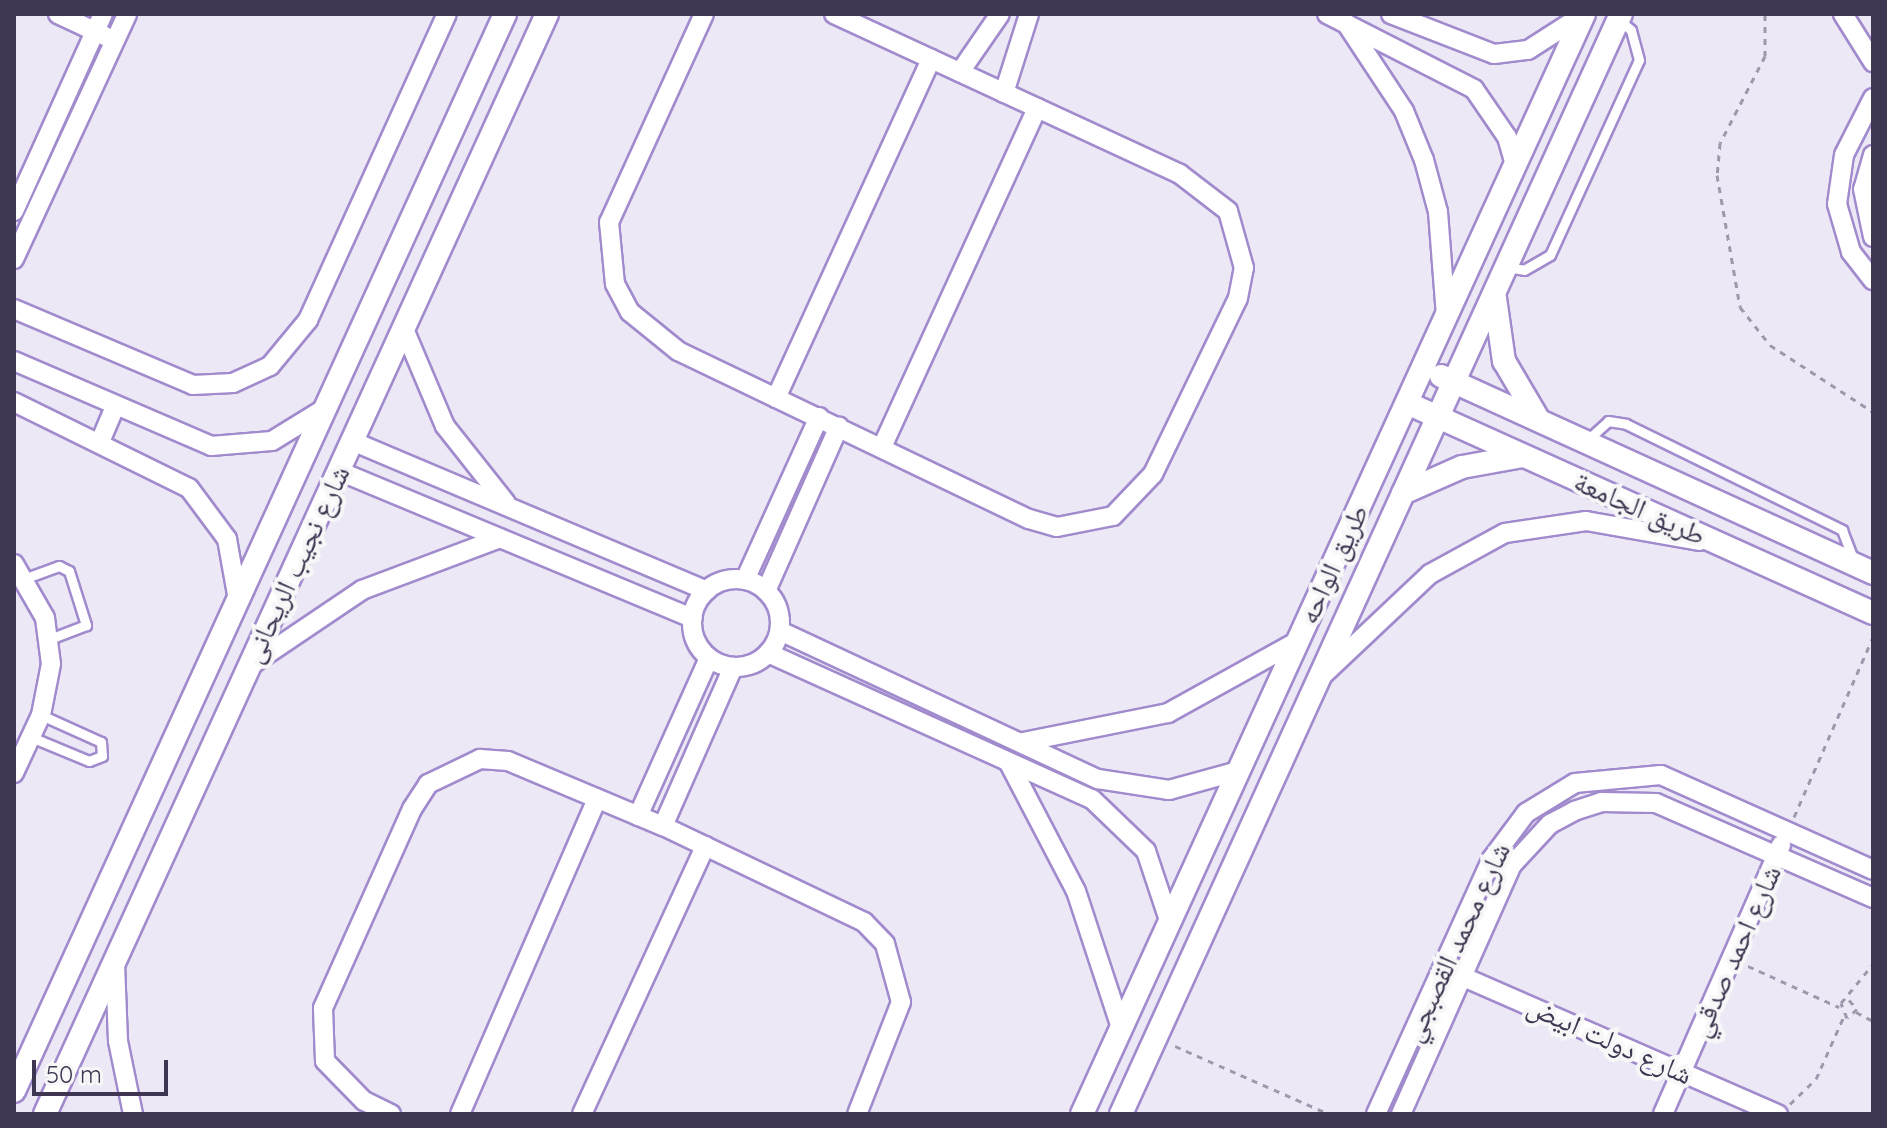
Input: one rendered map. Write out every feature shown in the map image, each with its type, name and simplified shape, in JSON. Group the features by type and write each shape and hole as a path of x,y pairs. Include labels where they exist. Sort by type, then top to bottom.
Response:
{"street":[{"path":"58,14 99,23 115,40"},
{"path":"14,259 127,14"},
{"path":"14,309 193,385 233,383 270,366 308,320 447,14"},
{"name":"شارع نجيب الريحانى","path":"14,1091 505,14"},
{"name":"شارع نجيب الريحانى","path":"45,1114 547,14"},
{"path":"704,14 618,192 608,253 615,284 652,334 776,398 1029,519 1071,526 1113,516 1153,474 1238,298 1240,238 1206,189 834,14"},
{"path":"960,72 1000,14"},
{"path":"1004,93 1029,14"},
{"path":"1391,14 1494,54 1539,46 1582,19 1609,42"},
{"path":"1843,14 1873,62"},
{"path":"1333,17 1474,89 1507,137 1515,165"},
{"path":"1333,17 1404,111 1424,160 1442,238 1446,318"},
{"name":"طريق الواحه","path":"1121,1114 1620,17"},
{"name":"طريق الواحه","path":"1082,1114 1582,19"},
{"path":"14,211 99,23"},
{"path":"776,398 931,59"},
{"path":"1873,98 1855,132 1837,204 1851,252 1873,280"},
{"path":"882,447 1037,108"},
{"path":"1855,132 1873,141"},
{"path":"1873,155 1863,189 1873,237"},
{"path":"1494,292 1504,361 1540,421"},
{"path":"404,329 445,426 510,508"},
{"path":"14,361 181,437 242,447 286,435 324,409"},
{"name":"طريق الجامعة","path":"1423,367 1864,569"},
{"path":"14,402 163,470 211,512 227,539 238,601"},
{"name":"طريق الجامعة","path":"1407,403 1873,613"},
{"path":"100,442 115,406"},
{"path":"745,580 819,417"},
{"path":"766,591 839,426"},
{"path":"352,441 707,591 745,580 766,591 780,631 1022,742 1133,789 1169,790 1238,771"},
{"path":"1403,493 1462,467 1525,456"},
{"path":"339,471 693,618"},
{"path":"1318,680 1394,602 1505,533 1586,521 1721,545"},
{"path":"249,667 362,590 500,538"},
{"path":"14,773 41,715 50,639 20,571"},
{"path":"707,591 693,618 696,640 709,658 733,667 768,653 780,631"},
{"path":"1022,742 1096,733 1168,713 1298,641"},
{"path":"768,653 1092,799 1122,822 1152,863 1170,923"},
{"path":"638,816 709,658"},
{"path":"663,826 733,667"},
{"path":"169,753 203,767"},
{"path":"391,1114 364,1101 325,1061 323,1008 428,784 480,759 508,761 663,826 864,922 885,944 901,1002 857,1114"},
{"path":"1009,763 1076,891 1121,1028"},
{"name":"شارع محمد القصبجي","path":"1376,1114 1506,835 1575,783 1661,775 1873,870"},
{"path":"460,1114 597,799"},
{"name":"شارع محمد القصبجي","path":"1401,1114 1512,865 1574,811 1601,802 1656,803 1873,898"},
{"name":"شارع احمد صدقي","path":"1663,1114 1787,832"},
{"path":"582,1114 705,846"},
{"path":"115,963 118,1041 133,1114"},
{"name":"شارع دولت ابيض","path":"1442,967 1778,1114"}],"lane":[{"path":"1506,267 1524,270 1550,255 1639,60 1635,37 1620,17"},
{"path":"1585,442 1608,421 1626,424 1842,530 1864,569"},
{"path":"20,571 59,566 69,571 86,625 50,639"},
{"path":"31,737 89,761 102,756 101,742 41,715"}],"path":[{"path":"1765,14 1765,56 1720,143 1717,175 1740,307 1770,345 1873,412"},
{"path":"1787,832 1873,637"},
{"path":"1732,959 1839,1007 1844,1016"},
{"path":"1839,1007 1849,1000 1873,964"},
{"path":"1849,1000 1856,1012 1873,1021"},
{"path":"1778,1114 1816,1079 1844,1016 1856,1012"},
{"path":"1156,1037 1329,1114"}]}
